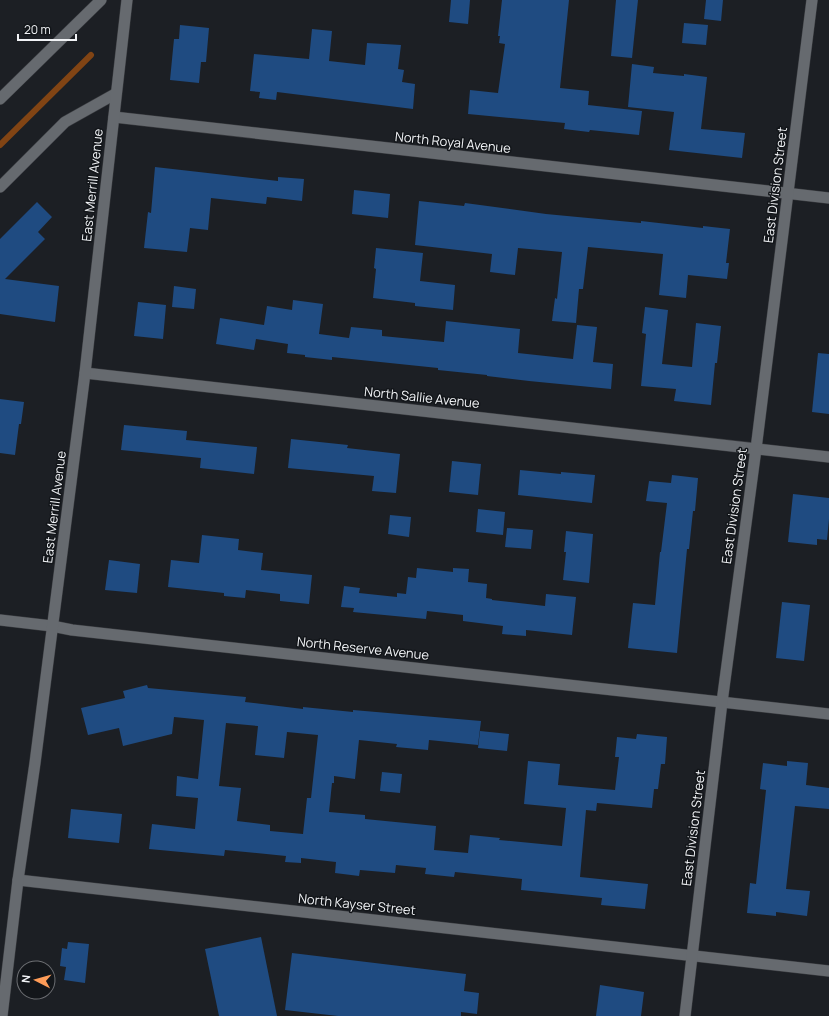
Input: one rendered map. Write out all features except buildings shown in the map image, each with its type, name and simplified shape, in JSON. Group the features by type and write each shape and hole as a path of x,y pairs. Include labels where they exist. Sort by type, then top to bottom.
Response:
{"street":[{"path":"0,99 100,0"},
{"name":"East Merrill Avenue","path":"2,1016 18,880 85,373 114,117 115,94 127,0"},
{"name":"East Division Street","path":"685,1016 722,702 756,449 812,0"},
{"path":"0,187 65,122 115,94"},
{"name":"North Royal Avenue","path":"114,117 829,198"},
{"name":"North Sallie Avenue","path":"85,373 829,457"},
{"name":"North Reserve Avenue","path":"0,620 80,631 829,714"},
{"name":"North Kayser Street","path":"18,880 829,970"}],"waterway":[{"path":"0,145 91,55"}]}
